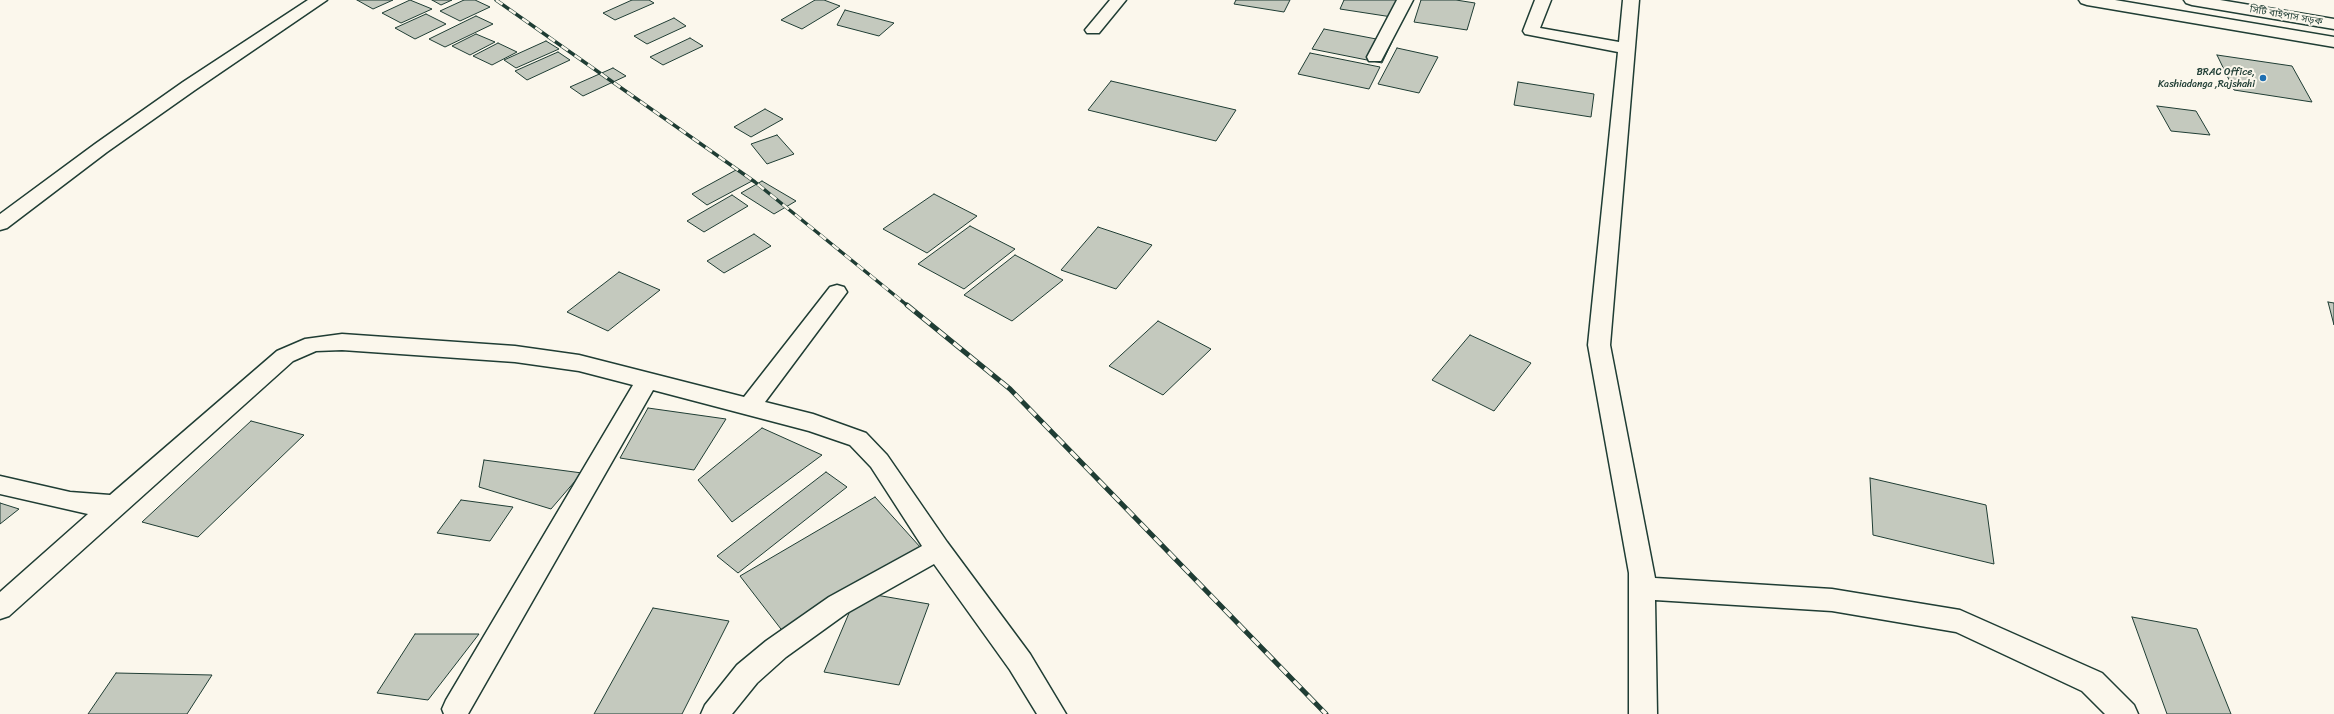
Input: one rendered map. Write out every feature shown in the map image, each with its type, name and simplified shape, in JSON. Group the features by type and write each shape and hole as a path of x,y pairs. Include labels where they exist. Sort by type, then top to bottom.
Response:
{"street":[{"path":"0,224 164,104 319,0"},
{"path":"1093,30 1118,0"},
{"path":"1375,57 1405,0"},
{"path":"1543,0 1531,31 1626,48"},
{"path":"1631,0 1598,345 1642,573 1643,714"},
{"path":"2087,0 2334,42"},
{"name":"সিটি বাইপাস সড়ক","path":"2192,0 2334,24"},
{"path":"749,407 837,292"},
{"path":"0,608 285,356 313,344 342,342 522,354 579,363 813,424 858,439 879,461 938,549 1020,662 1052,714"},
{"path":"456,708 647,381"},
{"path":"0,485 70,502 90,505 115,505"},
{"path":"714,714 747,674 776,649 838,605 938,549"},
{"path":"1642,588 1832,600 1960,621 2092,682 2124,714"}],"building":[{"path":"357,0 393,0 373,9"},
{"path":"410,0 432,9 401,23 382,13"},
{"path":"432,0 452,0 441,5"},
{"path":"464,0 475,0 490,7 460,21 440,11"},
{"path":"632,0 649,0 654,3 615,20 603,13"},
{"path":"815,0 824,0 840,6 802,29 781,20"},
{"path":"1236,0 1290,0 1284,12 1234,4"},
{"path":"1344,0 1398,0 1392,17 1340,9"},
{"path":"1421,0 1456,0 1475,3 1467,30 1414,22"},
{"path":"845,10 894,23 879,36 837,25"},
{"path":"426,14 446,24 415,39 395,28"},
{"path":"476,16 493,24 445,47 429,39"},
{"path":"674,18 686,26 647,44 634,36"},
{"path":"1324,29 1392,42 1382,63 1312,49"},
{"path":"476,34 495,42 470,55 452,46"},
{"path":"690,38 703,46 663,65 650,57"},
{"path":"546,41 559,49 516,68 504,60"},
{"path":"498,43 517,52 492,65 473,56"},
{"path":"1397,48 1438,57 1419,93 1378,84"},
{"path":"558,52 570,60 527,80 515,71"},
{"path":"1310,53 1380,67 1369,89 1298,74"},
{"name":"BRAC Office, Kashiadanga ,Rajshahi","path":"2217,55 2292,66 2312,102 2234,90"},
{"path":"613,68 626,76 583,96 570,87"},
{"path":"1111,81 1236,110 1216,141 1088,110"},
{"path":"1518,82 1594,94 1591,117 1514,105"},
{"path":"2157,106 2196,111 2210,135 2171,131"},
{"path":"765,109 783,119 751,137 734,127"},
{"path":"777,135 794,154 767,164 751,144"},
{"path":"736,170 752,181 707,205 692,194"},
{"path":"762,181 796,201 774,214 741,193"},
{"path":"934,194 977,216 927,253 883,229"},
{"path":"732,195 748,206 704,232 687,221"},
{"path":"970,226 1015,249 964,289 918,264"},
{"path":"1098,227 1152,245 1116,289 1061,270"},
{"path":"754,234 771,246 724,273 707,261"},
{"path":"1015,255 1063,280 1012,321 964,295"},
{"path":"619,272 660,290 608,331 567,312"},
{"path":"2328,302 2334,303 2334,325"},
{"path":"1158,321 1211,349 1163,395 1109,366"},
{"path":"1470,335 1531,363 1494,411 1432,380"},
{"path":"648,408 726,419 694,470 620,458"},
{"path":"251,421 304,435 198,537 142,522"},
{"path":"762,428 822,455 732,522 698,480"},
{"path":"484,460 582,473 551,509 479,487"},
{"path":"826,472 847,487 738,573 717,556"},
{"path":"1870,478 1986,505 1994,564 1873,535"},
{"path":"875,497 921,548 784,633 740,576"},
{"path":"461,500 513,507 490,541 437,533"},
{"path":"0,503 19,509 0,524"},
{"path":"858,592 929,604 899,685 824,672"},
{"path":"653,608 729,621 682,714 594,714"},
{"path":"2132,617 2197,629 2231,714 2167,714"},
{"path":"415,634 479,634 428,700 377,693"},
{"path":"116,673 212,675 187,714 88,714"}],"railway":[{"path":"496,0 755,182 908,306"},
{"path":"907,305 1010,389 1326,714"}],"place":[{"name":"BRAC Office, Kashiadanga ,Rajshahi","path":"2263,78"}]}
